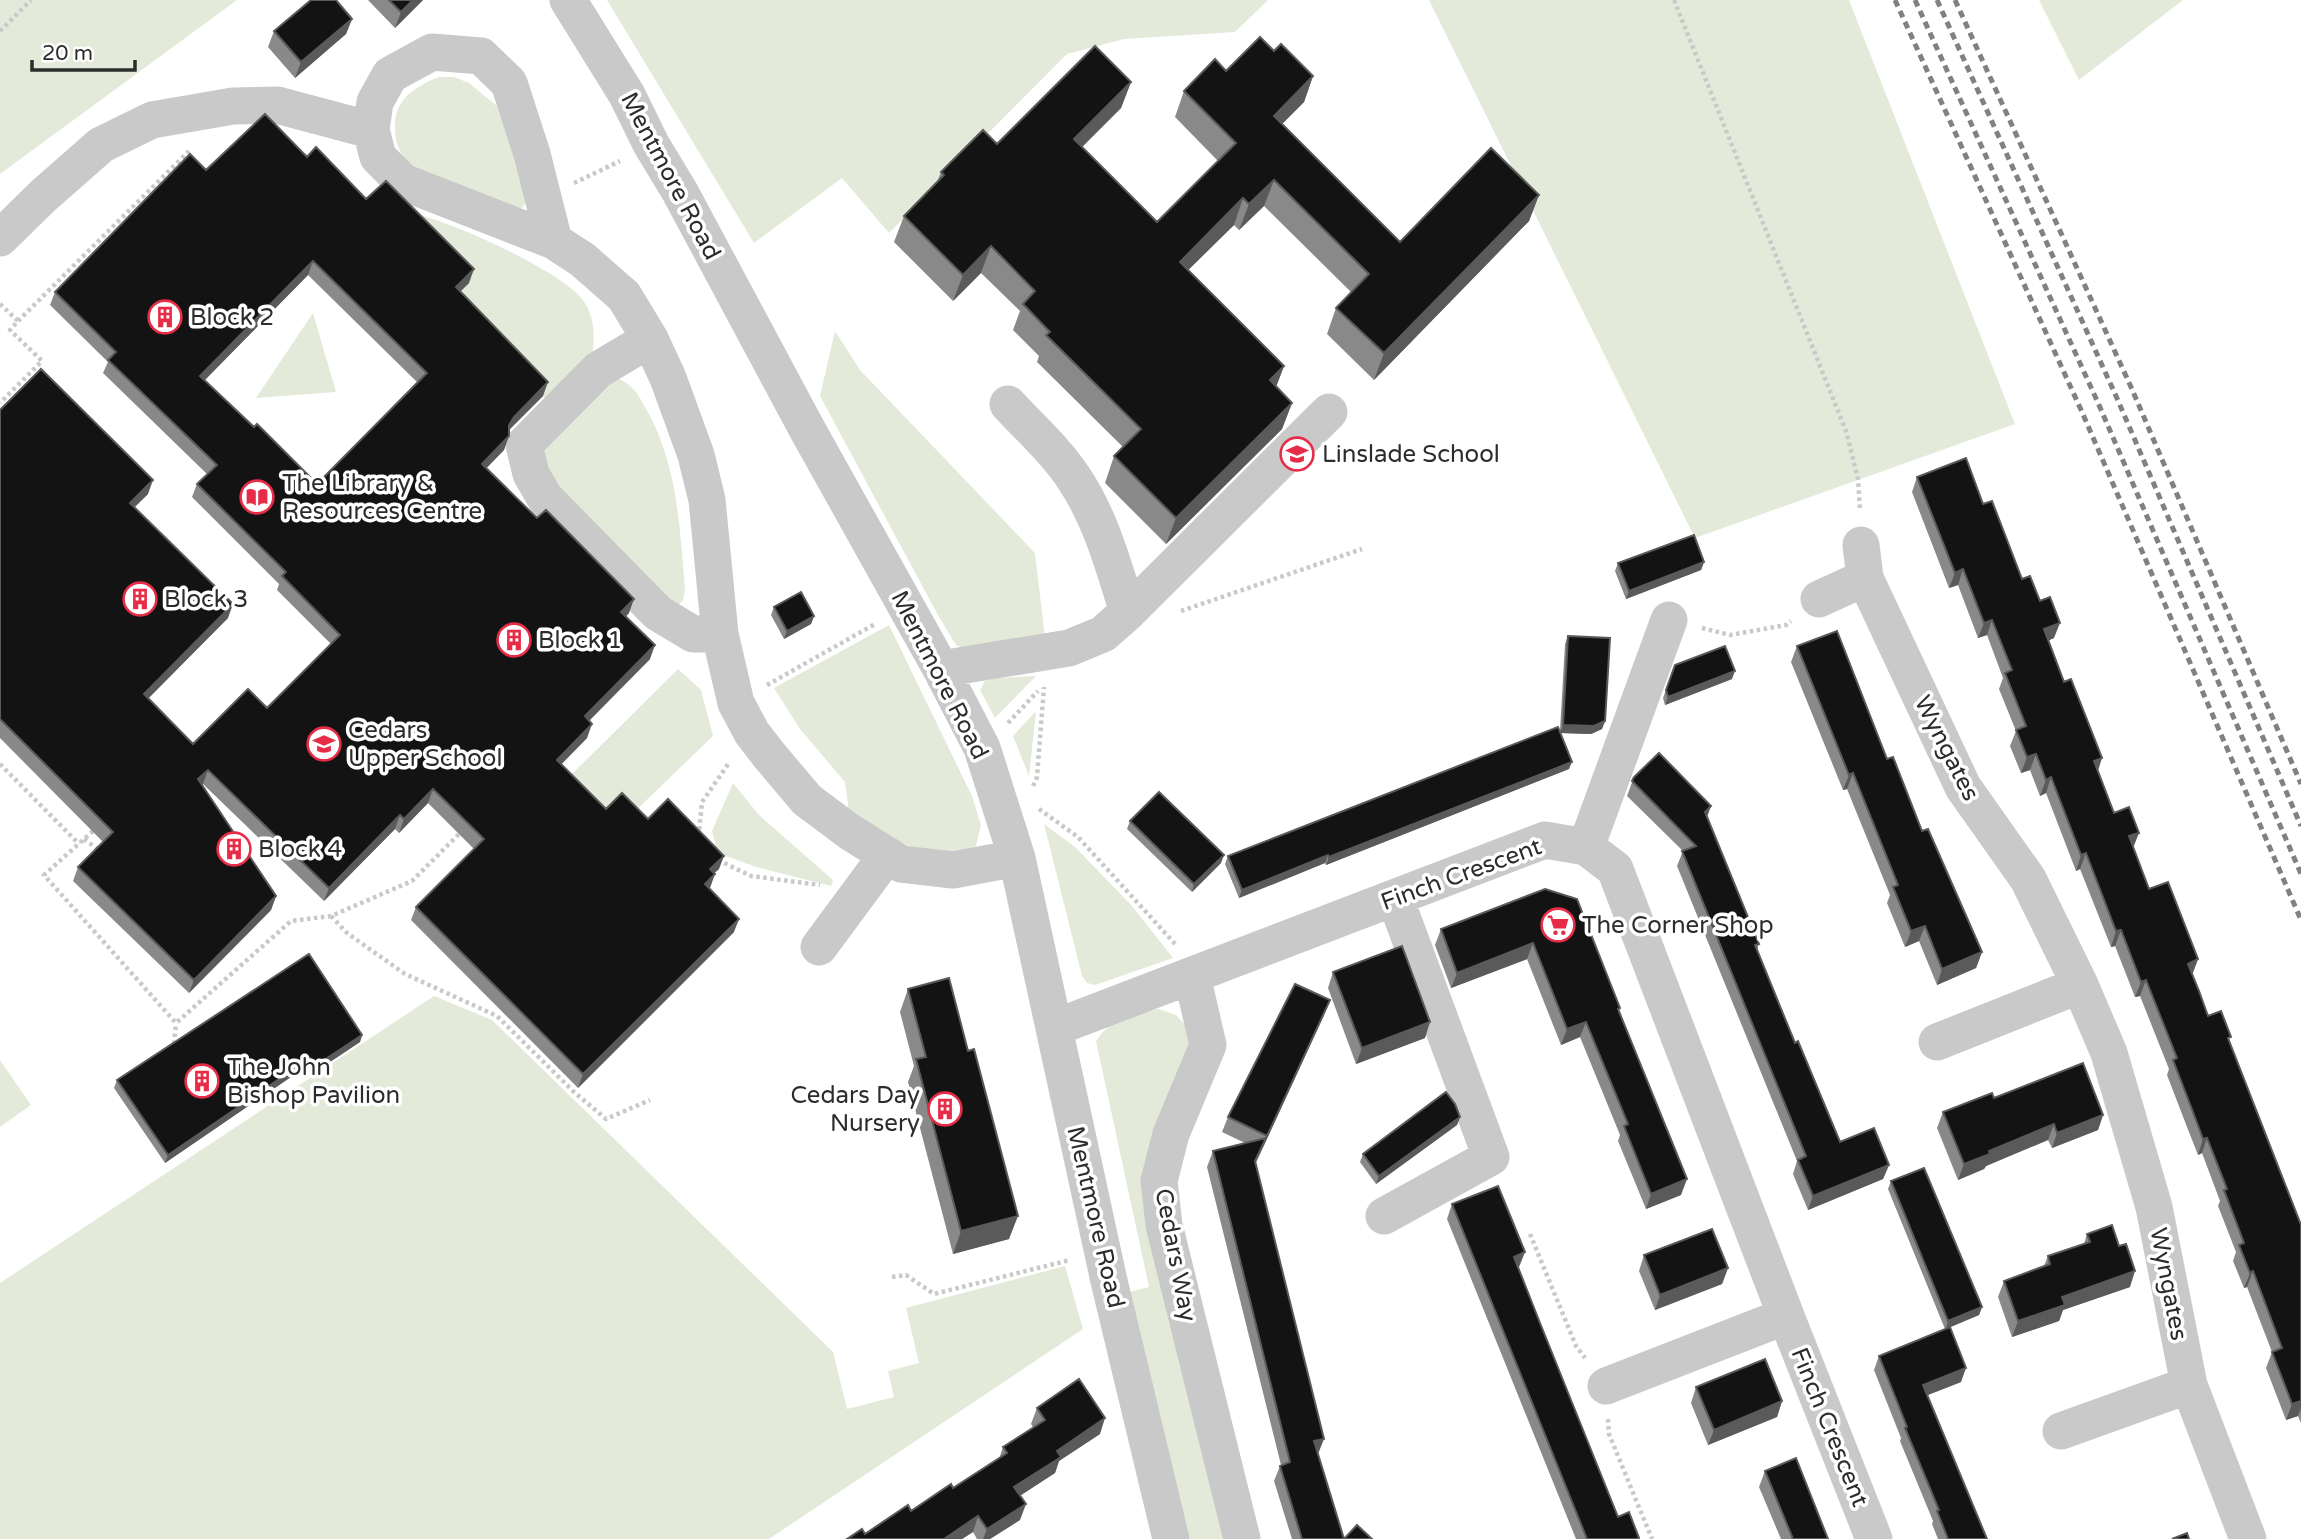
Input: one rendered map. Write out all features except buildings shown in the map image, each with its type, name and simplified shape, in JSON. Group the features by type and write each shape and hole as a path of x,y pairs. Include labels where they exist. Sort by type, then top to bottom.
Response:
{"street":[{"name":"Mentmore Road","path":"568,0 627,94 982,748 1017,858 1109,1281 1171,1539"},
{"path":"554,241 532,153 509,83 481,57 432,52 390,75 374,102 371,130 377,157 403,182 554,241 583,260 624,296 650,339 668,378 696,454 704,488 720,634 736,703 752,733 769,755 807,800 850,832 901,864 953,870 1017,858"},
{"path":"0,238 102,145 152,120 233,106 277,105 371,130"},
{"path":"650,339 598,370 524,445 526,455 531,474 545,498 658,613 693,634 720,634"},
{"path":"1008,404 1072,474 1092,507 1128,612"},
{"path":"941,669 1069,648 1103,635 1329,412"},
{"path":"1819,598 1863,562"},
{"name":"Wyngates","path":"1863,562 1963,787 2028,879 2080,985 2109,1053 2154,1208 2189,1385 2248,1539"},
{"path":"1586,847 1669,620"},
{"name":"Finch Crescent","path":"1054,1028 1545,840 1586,847 1615,869 1874,1539"},
{"path":"819,947 887,855"},
{"path":"1384,1216 1491,1157 1395,898"},
{"name":"Cedars Way","path":"1192,976 1208,1045 1171,1134 1159,1181 1164,1225 1242,1539"},
{"path":"1937,1042 2080,985"},
{"name":"Finch Crescent","path":"1606,1386 1786,1316"},
{"path":"2061,1431 2189,1385"}],"path":[{"path":"0,31 32,0"},
{"path":"1674,0 1846,431 1858,479 1863,562"},
{"path":"0,403 42,361 10,330 198,142"},
{"path":"566,186 652,144"},
{"path":"0,304 18,321"},
{"path":"1181,611 1362,549"},
{"path":"1669,620 1730,635 1786,625 1819,598"},
{"path":"736,703 905,606"},
{"path":"1006,725 1044,685 1037,777 1032,789"},
{"path":"704,842 699,833 702,802 730,762"},
{"path":"0,764 79,844"},
{"path":"1037,808 1078,837 1183,953 1192,976"},
{"path":"93,831 44,875 176,1023"},
{"path":"174,1044 176,1023 291,921 331,916 412,881 459,834"},
{"path":"84,839 102,852"},
{"path":"715,857 721,863 751,876 820,886"},
{"path":"331,916 346,933 405,974 497,1016 574,1092 606,1119 650,1100"},
{"path":"892,1277 906,1275 934,1294 1081,1257"}],"green space":[{"path":"0,0 237,0 0,174"},
{"path":"607,0 1268,0 1235,32 1124,39 1067,54 889,233 842,178 754,243"},
{"path":"1429,0 1849,0 2015,424 1695,538"},
{"path":"2039,0 2183,0 2079,80"},
{"path":"439,77 454,77 469,83 497,106 528,199 523,207 513,212 437,182 415,170 400,152 395,125 399,108 415,89"},
{"path":"397,210 439,221 495,244 569,287 582,299 590,314 593,329 592,361 550,403 451,301 469,282"},
{"path":"313,313 336,392 256,398"},
{"path":"835,331 860,370 1035,553 1045,638 967,650 956,645 820,396"},
{"path":"610,376 625,382 639,396 667,458 676,501 685,590 683,600 677,606 563,509 537,443"},
{"path":"889,625 972,796 981,825 976,846 949,856 909,846 884,835 849,812 845,782 800,729 774,688"},
{"path":"678,669 701,690 713,736 628,818 601,823 562,784"},
{"path":"1036,676 995,718 980,690 985,681"},
{"path":"1036,711 1029,776 1013,736"},
{"path":"733,783 759,815 833,880 831,886 756,867 726,856 716,846 712,831"},
{"path":"1044,824 1075,847 1132,906 1173,958 1095,985 1087,983 1082,976"},
{"path":"434,996 492,1020 833,1352 847,1409 894,1397 888,1371 919,1363 906,1308 1065,1266 1083,1329 769,1539 0,1539 0,1283"},
{"path":"1159,1009 1176,1015 1186,1026 1192,1046 1159,1129 1225,1539 1190,1539 1130,1292 1149,1287 1096,1041 1115,1022"},
{"path":"0,1060 31,1105 0,1127"}],"railway":[{"path":"1895,0 2082,412 2301,920"},
{"path":"1915,0 2099,405 2301,874"},
{"path":"1937,0 2116,396 2301,826"},
{"path":"1955,0 2131,387 2301,784"}],"place":[{"name":"Block 2","path":"165,317"},
{"name":"Linslade School","path":"1297,454"},
{"name":"The Library & Resources Centre","path":"257,497"},
{"name":"Block 3","path":"140,599"},
{"name":"Block 1","path":"514,640"},
{"name":"Cedars Upper School","path":"324,744"},
{"name":"Block 4","path":"234,849"},
{"name":"The Corner Shop","path":"1558,925"},
{"name":"The John Bishop Pavilion","path":"202,1081"},
{"name":"Cedars Day Nursery","path":"945,1109"}]}
